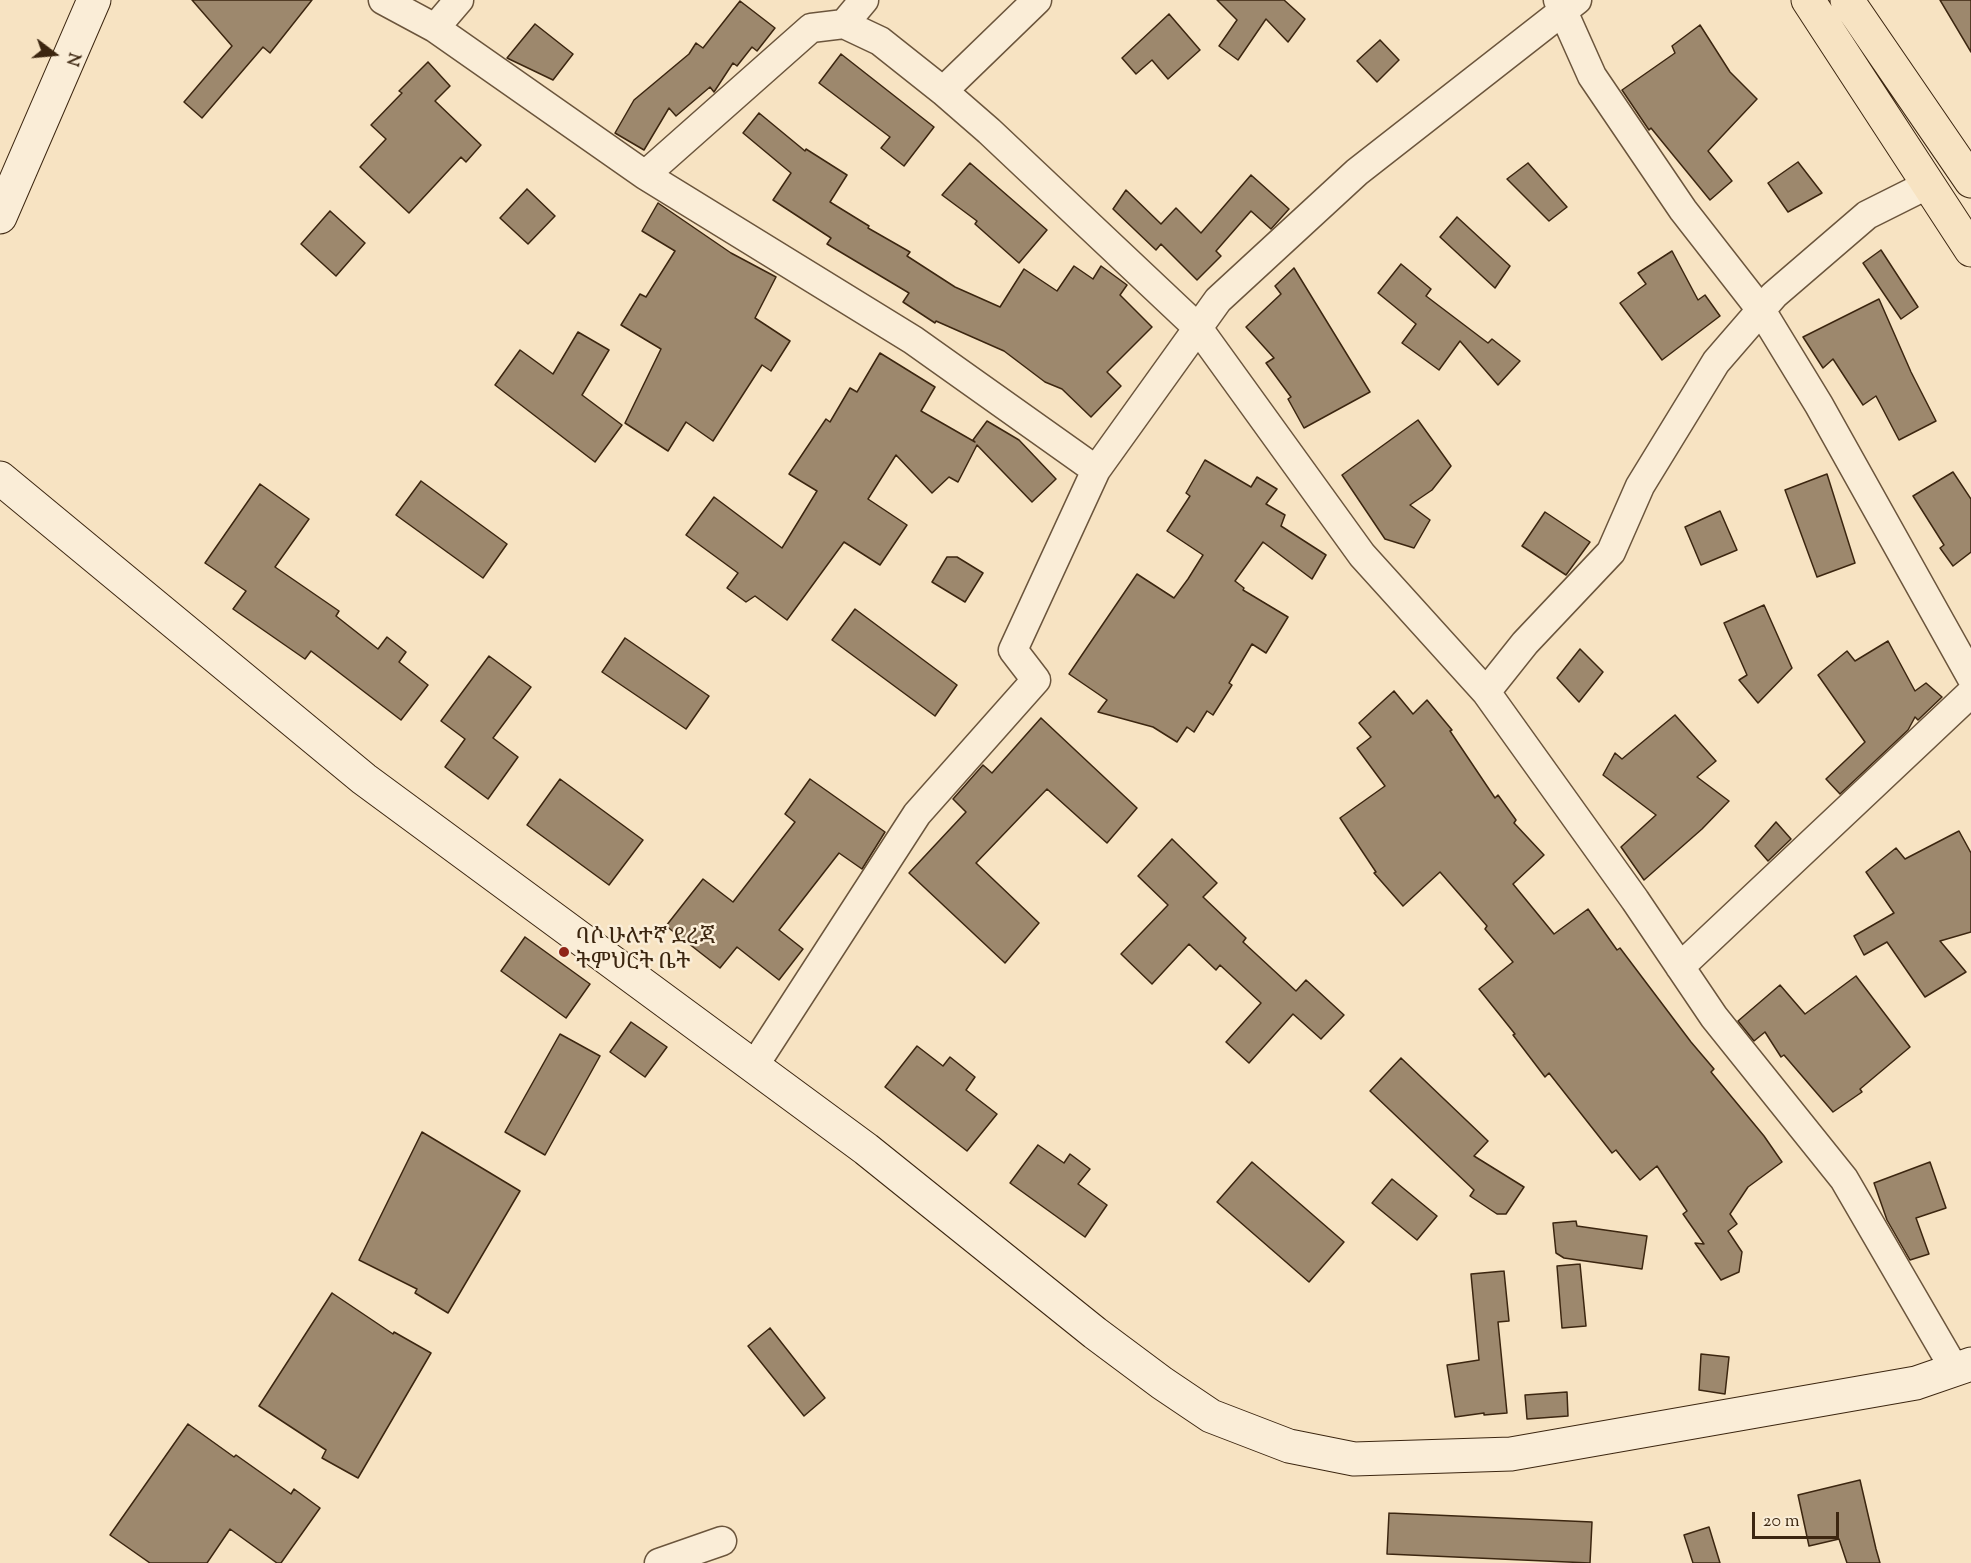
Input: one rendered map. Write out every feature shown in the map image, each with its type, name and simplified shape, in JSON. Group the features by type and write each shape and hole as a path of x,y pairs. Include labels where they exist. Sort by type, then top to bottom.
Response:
{"highway":[{"path":"1808,0 1971,250"},
{"path":"1847,0 1971,181"}],"street":[{"path":"0,217 94,0"},
{"path":"383,0 435,28 645,175 913,340 1096,470"},
{"path":"435,28 459,0"},
{"path":"844,24 864,0"},
{"path":"943,90 1037,0"},
{"path":"754,1066 917,814 1036,680 1013,650 1096,470 1218,300 1357,172 1566,3 1592,76 1683,210 1761,310 1819,405 1971,677"},
{"path":"0,478 364,779 866,1149 1095,1333 1161,1383 1210,1416 1288,1446 1354,1459 1511,1455 1916,1383 1963,1367 1844,1179 1714,1017 1635,900 1486,693 1362,555 1198,328 943,90 880,41 844,24 811,28 645,175"},
{"path":"1486,693 1526,643 1611,552 1640,486 1716,362 1774,295 1867,215 1929,184"},
{"path":"1680,967 1971,693"},
{"path":"659,1563 722,1541"}],"building":[{"path":"192,0 312,0 270,53 263,47 202,118 184,102 232,46"},
{"path":"1217,0 1284,0 1305,19 1288,42 1266,19 1238,60 1219,46 1237,20"},
{"path":"1940,0 1971,0 1971,52"},
{"path":"740,1 775,28 757,51 752,47 737,66 733,63 714,92 710,87 676,116 669,108 644,150 615,133 634,100 689,54 696,43 703,48"},
{"path":"1169,14 1200,50 1168,79 1152,60 1136,74 1122,58"},
{"path":"535,24 573,54 553,80 507,58"},
{"path":"1700,25 1730,72 1757,99 1708,151 1732,181 1710,200 1651,128 1649,130 1622,90 1675,53 1672,46"},
{"path":"1380,40 1399,60 1377,82 1357,61"},
{"path":"841,54 934,127 904,166 881,148 890,137 819,83"},
{"path":"428,62 450,86 435,101 481,145 466,162 461,157 409,213 360,167 386,139 371,125 402,93 399,91"},
{"path":"759,113 805,151 806,149 847,175 830,202 869,226 868,228 910,252 907,256 955,287 1000,307 1024,269 1057,291 1074,266 1093,279 1101,266 1127,285 1120,295 1152,327 1107,372 1121,386 1091,417 1062,389 1045,382 1004,351 936,321 935,323 903,302 909,293 827,244 831,238 773,200 791,173 743,133"},
{"path":"1798,162 1822,193 1788,212 1768,183"},
{"path":"970,163 1047,230 1019,263 975,224 977,221 942,195"},
{"path":"1528,163 1567,207 1549,221 1507,179"},
{"path":"1251,175 1289,209 1271,229 1251,211 1216,251 1221,256 1197,280 1161,244 1156,250 1113,209 1126,190 1161,224 1176,208 1201,233"},
{"path":"527,189 555,216 528,244 500,218"},
{"path":"658,203 731,253 776,277 755,318 790,341 771,371 762,365 713,441 686,422 668,451 625,423 661,349 621,325 640,294 646,297 675,251 642,231"},
{"path":"330,211 365,243 336,276 301,244"},
{"path":"1457,217 1510,266 1495,288 1440,237"},
{"path":"1881,250 1918,307 1901,319 1863,263"},
{"path":"1672,251 1698,300 1705,295 1720,316 1662,360 1620,303 1646,284 1638,273"},
{"path":"1401,264 1431,289 1426,296 1488,343 1492,339 1520,361 1498,385 1460,341 1439,370 1402,343 1416,324 1378,293"},
{"path":"1294,268 1370,392 1304,428 1288,399 1291,397 1266,363 1274,358 1246,327 1281,294 1275,286"},
{"path":"1879,299 1911,372 1936,421 1899,440 1876,396 1863,405 1833,359 1823,368 1803,337"},
{"path":"578,332 609,350 582,395 622,425 595,462 495,385 520,350 553,374"},
{"path":"880,353 935,387 921,411 975,442 973,440 987,421 1019,440 1056,479 1032,502 977,445 958,482 949,477 932,493 896,455 868,499 907,525 880,565 844,542 787,620 755,596 746,602 727,588 738,573 686,535 714,497 782,548 817,491 789,474 826,419 830,422 850,388 857,392"},
{"path":"1418,420 1451,466 1432,490 1410,505 1430,520 1414,548 1385,539 1342,475"},
{"path":"1205,460 1251,487 1257,477 1277,489 1266,504 1285,515 1281,526 1326,555 1312,579 1263,542 1235,581 1244,588 1243,590 1288,617 1266,653 1252,644 1229,683 1232,685 1213,715 1207,711 1194,732 1187,727 1177,742 1153,727 1098,712 1107,700 1069,674 1137,574 1174,598 1188,579 1203,555 1167,531 1190,496 1186,493"},
{"path":"1953,472 1971,499 1971,552 1953,566 1940,548 1944,545 1913,496"},
{"path":"1827,474 1855,563 1817,577 1785,490"},
{"path":"421,481 507,544 483,578 396,515"},
{"path":"260,484 309,519 275,567 339,611 336,616 378,649 387,637 406,652 399,662 428,685 401,720 311,651 305,659 233,609 246,591 205,563"},
{"path":"1720,511 1737,550 1701,565 1685,527"},
{"path":"1545,512 1590,542 1566,575 1522,546"},
{"path":"947,557 957,557 983,573 965,602 932,582"},
{"path":"1764,605 1792,668 1758,703 1739,680 1747,675 1724,623"},
{"path":"855,609 957,685 935,716 832,640"},
{"path":"625,638 709,696 686,729 602,672"},
{"path":"1888,641 1915,691 1926,683 1942,697 1918,720 1915,717 1908,730 1840,794 1826,779 1865,742 1818,675 1847,651 1855,661"},
{"path":"1580,649 1603,672 1579,702 1557,678"},
{"path":"489,656 531,687 493,738 518,757 488,799 445,767 465,739 441,721"},
{"path":"1394,691 1413,714 1427,700 1452,730 1450,731 1495,798 1498,795 1516,820 1514,823 1544,855 1513,884 1554,934 1588,909 1617,950 1620,948 1714,1069 1711,1072 1764,1136 1782,1162 1748,1187 1730,1214 1737,1224 1728,1231 1742,1252 1739,1272 1721,1280 1695,1243 1704,1244 1683,1214 1687,1211 1657,1166 1640,1180 1616,1150 1612,1153 1549,1073 1545,1077 1513,1035 1515,1034 1479,989 1513,962 1485,929 1487,926 1440,872 1403,906 1374,873 1376,872 1340,818 1385,786 1357,748 1371,737 1359,723"},
{"path":"1675,715 1716,761 1697,777 1729,801 1702,829 1644,880 1621,847 1656,815 1603,775 1615,753 1622,759"},
{"path":"1041,718 1137,808 1107,843 1047,789 976,863 1039,923 1005,963 909,873 966,812 953,799 983,765 992,773"},
{"path":"560,779 643,840 609,885 527,825"},
{"path":"810,779 885,832 862,869 839,853 779,930 803,949 779,980 737,947 720,968 666,926 703,879 733,902 795,822 785,814"},
{"path":"1776,822 1791,839 1768,861 1755,846"},
{"path":"1959,831 1971,853 1971,932 1940,941 1966,972 1925,997 1887,942 1864,955 1854,936 1894,913 1866,872 1896,848 1905,859"},
{"path":"1172,839 1217,883 1203,897 1246,938 1243,942 1296,991 1306,980 1344,1015 1321,1039 1293,1014 1249,1063 1226,1042 1261,1003 1220,965 1216,970 1189,944 1152,984 1121,954 1168,905 1138,876"},
{"path":"525,937 590,984 566,1018 501,971"},
{"path":"1856,976 1910,1047 1860,1089 1862,1092 1833,1112 1784,1055 1781,1057 1765,1032 1754,1041 1738,1021 1780,985 1805,1014"},
{"path":"631,1022 667,1047 645,1077 610,1052"},
{"path":"560,1034 600,1056 545,1155 505,1132"},
{"path":"917,1046 943,1066 950,1057 975,1077 966,1090 997,1114 967,1151 885,1087"},
{"path":"1401,1058 1488,1141 1474,1156 1524,1187 1506,1214 1497,1214 1470,1196 1474,1190 1370,1091"},
{"path":"422,1132 520,1191 448,1313 415,1293 417,1289 359,1260"},
{"path":"1038,1145 1064,1163 1070,1154 1090,1169 1078,1184 1107,1205 1085,1237 1010,1183"},
{"path":"1252,1162 1344,1242 1309,1282 1217,1202"},
{"path":"1930,1162 1946,1208 1916,1218 1929,1254 1910,1260 1887,1220 1874,1183"},
{"path":"1392,1179 1437,1216 1417,1240 1372,1203"},
{"path":"1576,1221 1577,1226 1647,1236 1642,1269 1564,1258 1556,1253 1553,1223"},
{"path":"1580,1264 1586,1326 1562,1328 1557,1266"},
{"path":"1504,1271 1509,1321 1498,1322 1507,1413 1455,1417 1447,1365 1479,1360 1471,1274"},
{"path":"332,1293 393,1334 394,1332 431,1353 358,1478 322,1458 326,1450 259,1406"},
{"path":"770,1328 825,1398 804,1416 748,1346"},
{"path":"1701,1354 1729,1357 1725,1394 1699,1390"},
{"path":"1567,1392 1568,1416 1527,1419 1525,1395"},
{"path":"188,1424 291,1494 294,1489 320,1508 281,1563 277,1563 230,1529 207,1563 150,1563 110,1535"},
{"path":"1860,1480 1880,1563 1847,1563 1839,1539 1809,1546 1798,1495"},
{"path":"1389,1513 1592,1522 1590,1563 1387,1554"},
{"path":"1709,1527 1720,1563 1693,1563 1684,1535"}],"place":[{"name":"ባሶ ሁለተኛ ደረጃ ትምህርት ቤት","path":"564,952"}]}
